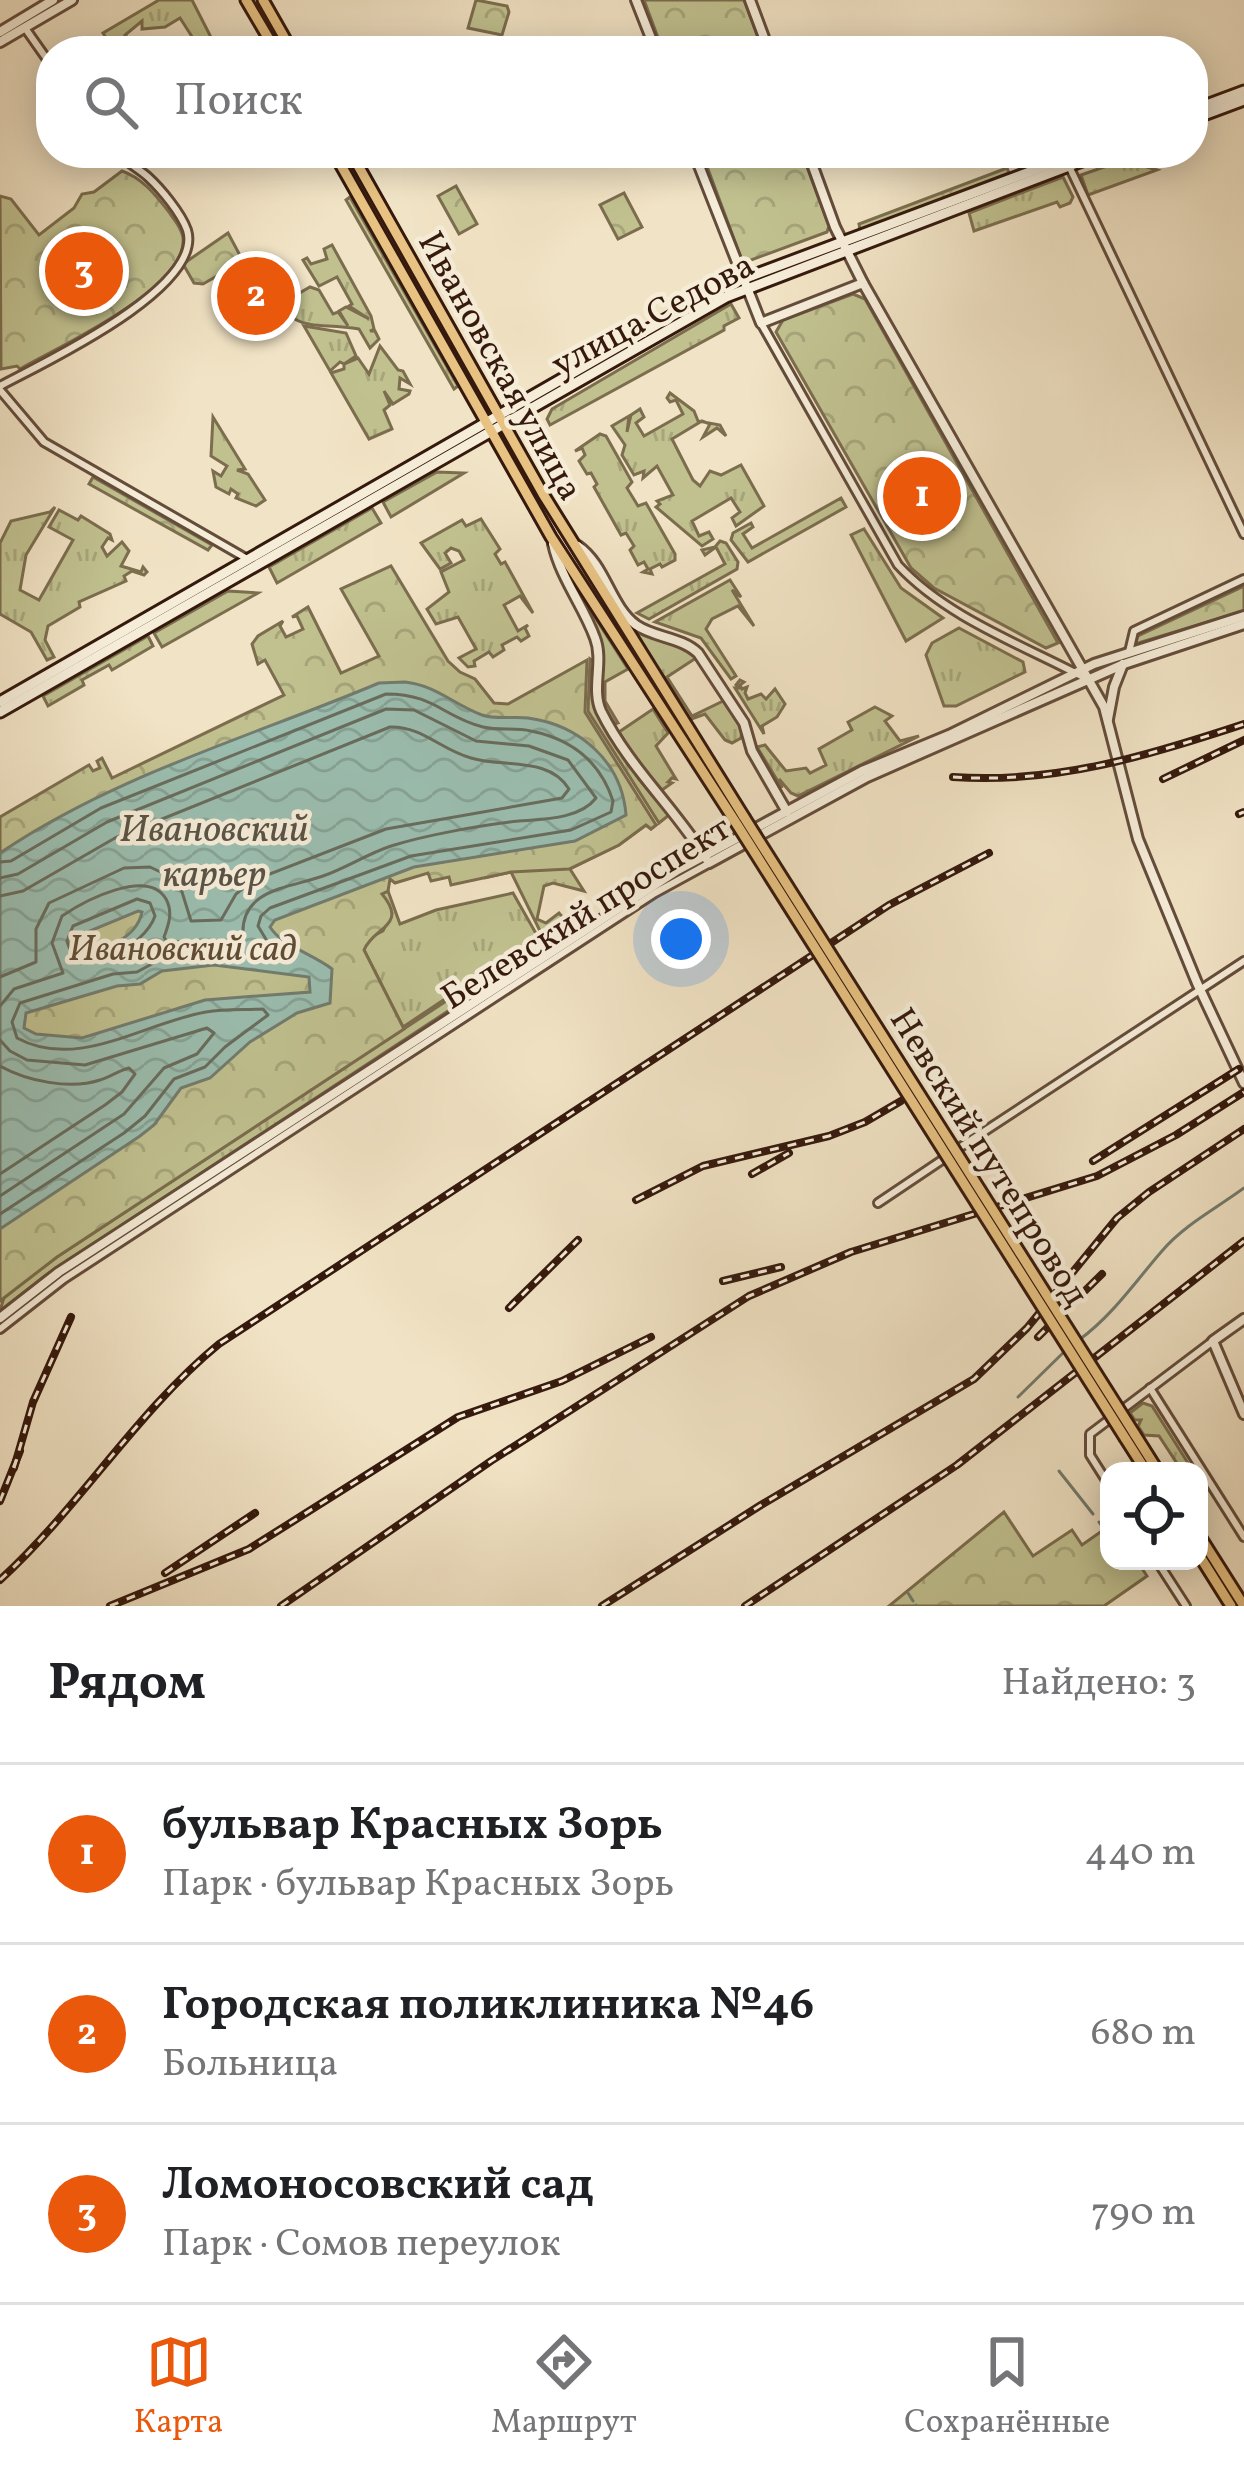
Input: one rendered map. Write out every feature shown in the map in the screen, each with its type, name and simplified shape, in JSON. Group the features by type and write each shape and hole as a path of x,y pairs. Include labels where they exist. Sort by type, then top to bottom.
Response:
{"main road":[{"path":"246,0 267,36"},
{"path":"263,0 283,36"},
{"path":"1208,109 1244,95"},
{"name":"Ивановская улица","path":"342,168 551,537 740,820"},
{"name":"Ивановская улица","path":"359,168 570,540 773,872"},
{"name":"улица Седова","path":"0,712 501,419 743,284 1051,168"},
{"name":"улица Седова","path":"0,701 253,562"},
{"name":"Невский путепровод","path":"773,872 1151,1462"},
{"name":"Невский путепровод","path":"1130,1435 1142,1462"},
{"path":"1208,1549 1244,1606"},
{"path":"1208,1569 1231,1606"}],"street":[{"path":"1,38 52,0"},
{"path":"1,38 72,0"},
{"path":"637,0 650,36"},
{"path":"750,0 763,36"},
{"path":"25,28 36,44"},
{"path":"134,168 148,176 182,220 186,252 153,297 0,388 44,442 253,562"},
{"path":"700,168 760,323 898,565 934,597 1081,674"},
{"path":"814,168 863,283 1108,720 1138,839 1244,1083"},
{"path":"1070,168 1244,534"},
{"name":"улица Седова","path":"760,323 863,283"},
{"name":"Ивановская улица","path":"551,537 559,567 598,645 600,710 707,860"},
{"name":"Ивановская улица","path":"570,540 590,554 633,622 698,653 744,722 752,751 789,815"},
{"path":"1129,652 1134,632 1244,579"},
{"path":"574,598 577,590 587,590"},
{"name":"Белевский проспект","path":"1081,674 1124,664 1244,620"},
{"name":"Белевский проспект","path":"0,1318 47,1281 619,905 789,815 862,770 1129,652 1244,620"},
{"path":"1108,720 1124,664"},
{"name":"Белевский проспект","path":"0,1329 47,1290 707,860"},
{"path":"878,1203 1244,961"},
{"path":"1100,1470 1088,1450 1090,1434 1244,1318"},
{"path":"1213,1342 1244,1414"},
{"path":"1150,1388 1242,1531"},
{"path":"1163,1570 1186,1606"}],"green space":[{"path":"159,0 192,0 210,36 192,36 180,18 165,27 142,29 142,21 126,36 103,33"},
{"path":"476,0 507,6 502,35 468,28"},
{"path":"644,0 744,0 757,36 657,36"},
{"path":"708,168 808,168 829,226 827,232 743,263"},
{"path":"1007,168 1009,173 860,230 859,224"},
{"path":"1101,168 1157,170 1088,195 1081,175"},
{"path":"122,171 147,187 177,224 183,237 179,256 165,276 118,314 20,369 1,369 0,196 11,199 39,235 74,208 82,194 94,192"},
{"path":"1063,177 1073,197 1070,203 1060,207 1057,202 974,231 969,213"},
{"path":"456,186 477,224 459,234 438,196"},
{"path":"624,193 642,227 618,239 600,205"},
{"path":"350,197 458,386 454,389 346,200"},
{"path":"228,233 243,261 203,284 194,283 183,264"},
{"path":"332,245 371,316 374,329 370,331 379,339 370,348 359,329 296,320 267,285 277,275 285,276 280,287 284,302 310,287 319,290 333,314 338,312 348,326 339,311 346,307 369,319 349,306 337,277 319,286 303,260 311,264 327,259 324,249"},
{"path":"853,294 865,299 1058,643 1046,648 934,588 911,568 776,332 783,320"},
{"path":"731,304 739,318 724,330 550,425 547,419 552,409"},
{"path":"304,326 346,333 356,356 330,371"},
{"path":"380,346 403,371 410,384 400,378 399,389 409,394 393,404 384,391 390,405 384,410 392,429 369,439 331,373 344,369 344,364 358,358 369,374"},
{"path":"670,393 701,422 672,439 693,480 700,486 710,471 721,475 741,465 764,506 736,526 732,518 740,512 731,498 692,521 699,536 709,532 713,539 702,546 656,507 657,501 673,495 657,466 643,478 644,471 634,475 622,455 625,445 612,426 629,416 627,432 631,415 640,409 644,417 636,423 644,436 683,414 676,400 667,398"},
{"path":"213,417 245,469 237,470 248,474 265,500 256,506 236,498 238,494 231,489 229,494 216,487 213,471 221,476 227,466 211,456"},
{"path":"706,422 720,425 726,436 717,428 703,437 710,424"},
{"path":"600,434 606,436 632,482 627,488 638,506 646,503 675,554 675,560 650,569 652,574 643,572 648,569 644,562 638,565 630,550 634,546 626,533 621,535 591,473 579,461 585,455 582,448 575,451"},
{"path":"437,472 464,473 391,517 383,502"},
{"path":"93,477 212,545 208,550 89,484"},
{"path":"841,498 846,507 748,562 731,540 733,533 751,523 753,527 743,534 752,548"},
{"path":"55,507 26,555 20,590 39,600 73,540 49,527 59,510 78,520 81,516 110,534 112,540 108,538 102,547 107,556 122,542 129,551 121,566 141,572 143,567 147,572 144,575 132,571 124,576 126,581 79,602 80,607 48,626 45,640 54,657 47,660 31,632 0,614 0,543 11,521"},
{"path":"372,508 381,523 277,583 269,567"},
{"path":"481,519 500,549 495,554 501,564 505,562 533,613 520,596 504,605 518,631 528,625 529,636 521,641 517,637 493,657 489,652 468,667 459,658 476,649 458,617 436,624 427,609 449,592 441,572 464,560 451,548 445,553 451,563 440,569 421,543 462,520 466,526"},
{"path":"864,529 901,588 943,618 906,641 851,535"},
{"path":"720,541 738,562 737,569 649,619 637,613 725,564 716,547 705,555 702,550"},
{"name":"Ивановский карьер","path":"391,566 448,661 475,679 494,703 508,704 587,660 585,712 656,825 651,829 646,825 619,845 569,869 511,872 451,885 449,877 431,881 428,873 395,883 390,879 388,891 382,894 391,920 364,950 404,1029 57,1257 0,1301 0,817 89,765 93,771 100,768 97,761 102,758 112,778 284,695 265,660 258,664 252,644 283,621 280,626 286,637 303,629 297,616 292,617 308,607 341,673 379,656 341,589"},
{"path":"730,580 754,626 738,606 712,619 706,629 736,676 731,679 701,638 655,622"},
{"path":"1244,586 1244,611 1135,644 1138,636"},
{"path":"228,591 258,593 162,647 154,633"},
{"path":"610,596 635,629 694,652 712,680 696,658 667,677 692,716 723,701 720,692 742,729 741,738 732,743 725,740 705,714 689,720"},
{"path":"589,608 628,669 605,682 605,701 615,724 602,704 601,641 585,609"},
{"path":"959,628 1023,662 1025,672 956,706 944,706 926,655 932,643"},
{"path":"148,636 153,646 112,670 109,665 82,680 84,685 48,706 43,696"},
{"path":"590,659 594,662 594,707 639,779 669,815 659,823 588,711"},
{"path":"740,680 742,689 747,687 748,699 761,694 766,699 775,689 785,704 777,717 762,726 764,734 735,688"},
{"path":"875,707 892,716 885,721 900,741 919,736 798,796 779,779 782,788 757,747 765,745 786,771 806,768 810,773 826,765 819,749 852,730 848,722"},
{"path":"653,709 668,733 656,746 676,779 662,790 619,732"},
{"path":"632,822 656,825 651,829 646,825 619,845 570,869 584,891 553,883 544,886 537,919 546,923 559,913 565,920 542,935 511,872 484,878"},
{"path":"388,891 400,924 436,910 513,893 538,937 403,1027 364,950 369,938 383,931 392,913 381,894"},
{"path":"539,940 544,948 46,1275 0,1311 4,1297 57,1257"},
{"path":"1143,1403 1152,1406 1187,1462 1176,1462 1159,1436 1144,1435 1138,1426 1141,1420 1130,1413"},
{"path":"1004,1512 1033,1556 1072,1530 1082,1545 1100,1532 1100,1570 1143,1570 1147,1576 1104,1606 889,1606"}],"water":[{"name":"Ивановский карьер","path":"379,683 416,684 482,715 528,718 565,729 607,763 623,796 626,815 575,841 414,867 275,920 270,927 282,939 332,969 330,1003 297,1013 250,1042 210,1078 181,1088 140,1136 0,1229 0,853 137,779","holes":["142,912 139,921 118,941 98,946 79,943 80,935","214,965 309,977 310,992 205,1000 82,1038 36,1034 24,1028 26,1013 117,986 140,984 162,971"]}],"waterway":[{"path":"1079,1340 1171,1242 1244,1188"},
{"path":"1018,1397 1067,1349"},
{"path":"1059,1471 1093,1514"},
{"path":"908,1593 913,1601"}],"railway":[{"path":"953,777 1065,772 1136,757 1244,724"},
{"path":"1163,779 1244,740"},
{"path":"1239,814 1244,812"},
{"path":"0,1580 161,1399 219,1344 889,905 989,853"},
{"path":"1093,1161 1239,1069"},
{"path":"281,1606 491,1461 749,1296 851,1252 1097,1176 1244,1092"},
{"path":"636,1200 703,1166 829,1136 901,1101"},
{"path":"602,1606 974,1379 1027,1328 1117,1218 1244,1129"},
{"path":"752,1174 789,1153"},
{"path":"509,1308 578,1240"},
{"path":"745,1606 957,1465 1244,1241"},
{"path":"723,1281 781,1267"},
{"path":"1038,1337 1102,1274"},
{"path":"14,1468 33,1402 71,1317"},
{"path":"110,1606 249,1549 458,1417 562,1381 651,1337"},
{"path":"0,1501 20,1451"},
{"path":"165,1573 255,1513"}],"place":[{"name":"Ломоносовский сад","path":"84,271"},
{"name":"Городская поликлиника №46","path":"256,296"},
{"name":"бульвар Красных Зорь","path":"922,496"}],"park label":[{"name":"Ивановский сад","path":"182,947"}]}
